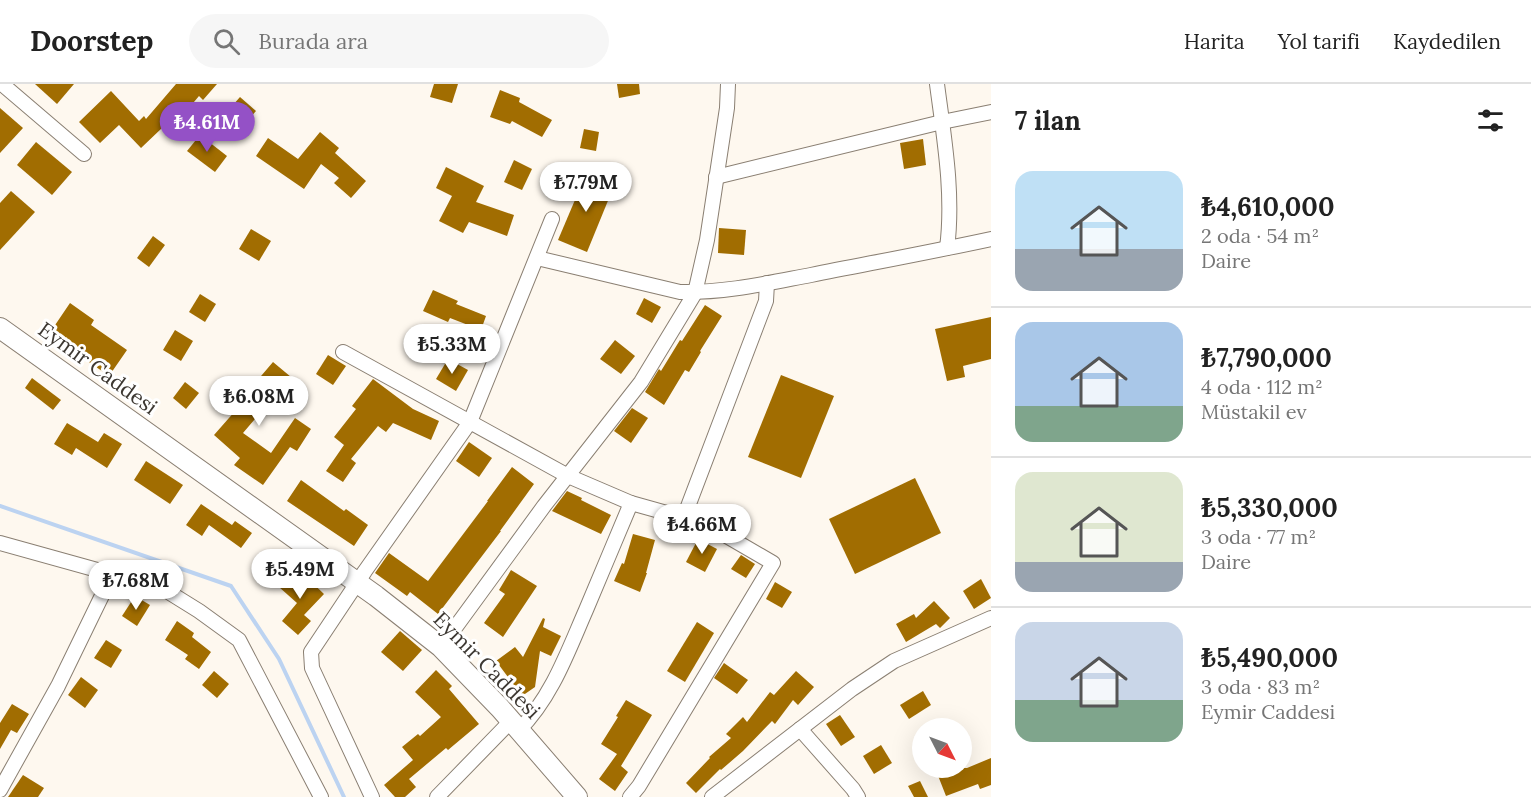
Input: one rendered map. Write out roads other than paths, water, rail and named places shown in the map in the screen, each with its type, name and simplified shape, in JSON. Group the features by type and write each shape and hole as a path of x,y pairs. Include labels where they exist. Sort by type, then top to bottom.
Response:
{"main road":[{"name":"Eymir Caddesi","path":"0,328 358,583 441,647 515,725 577,797"}],"street":[{"path":"2,84 84,154"},
{"path":"441,647 544,506 641,382 695,292 707,240 727,108 728,84"},
{"path":"937,84 948,167 951,222 947,248"},
{"path":"716,177 991,112"},
{"path":"372,797 312,668 311,652 470,422 552,219"},
{"path":"537,258 680,292 695,292 734,289 991,239"},
{"path":"684,517 766,301 767,283"},
{"path":"343,352 568,476 631,503 706,524 773,563 639,786 630,797"},
{"path":"437,797 515,725 528,720 540,703 563,664 631,503"},
{"path":"0,543 162,588 239,640 321,797"},
{"path":"0,790 58,686 112,575"},
{"path":"712,797 852,689 894,661 991,618"},
{"path":"800,729 854,789 858,797"}],"waterway":[{"path":"0,506 231,586 279,659 344,797"}]}
